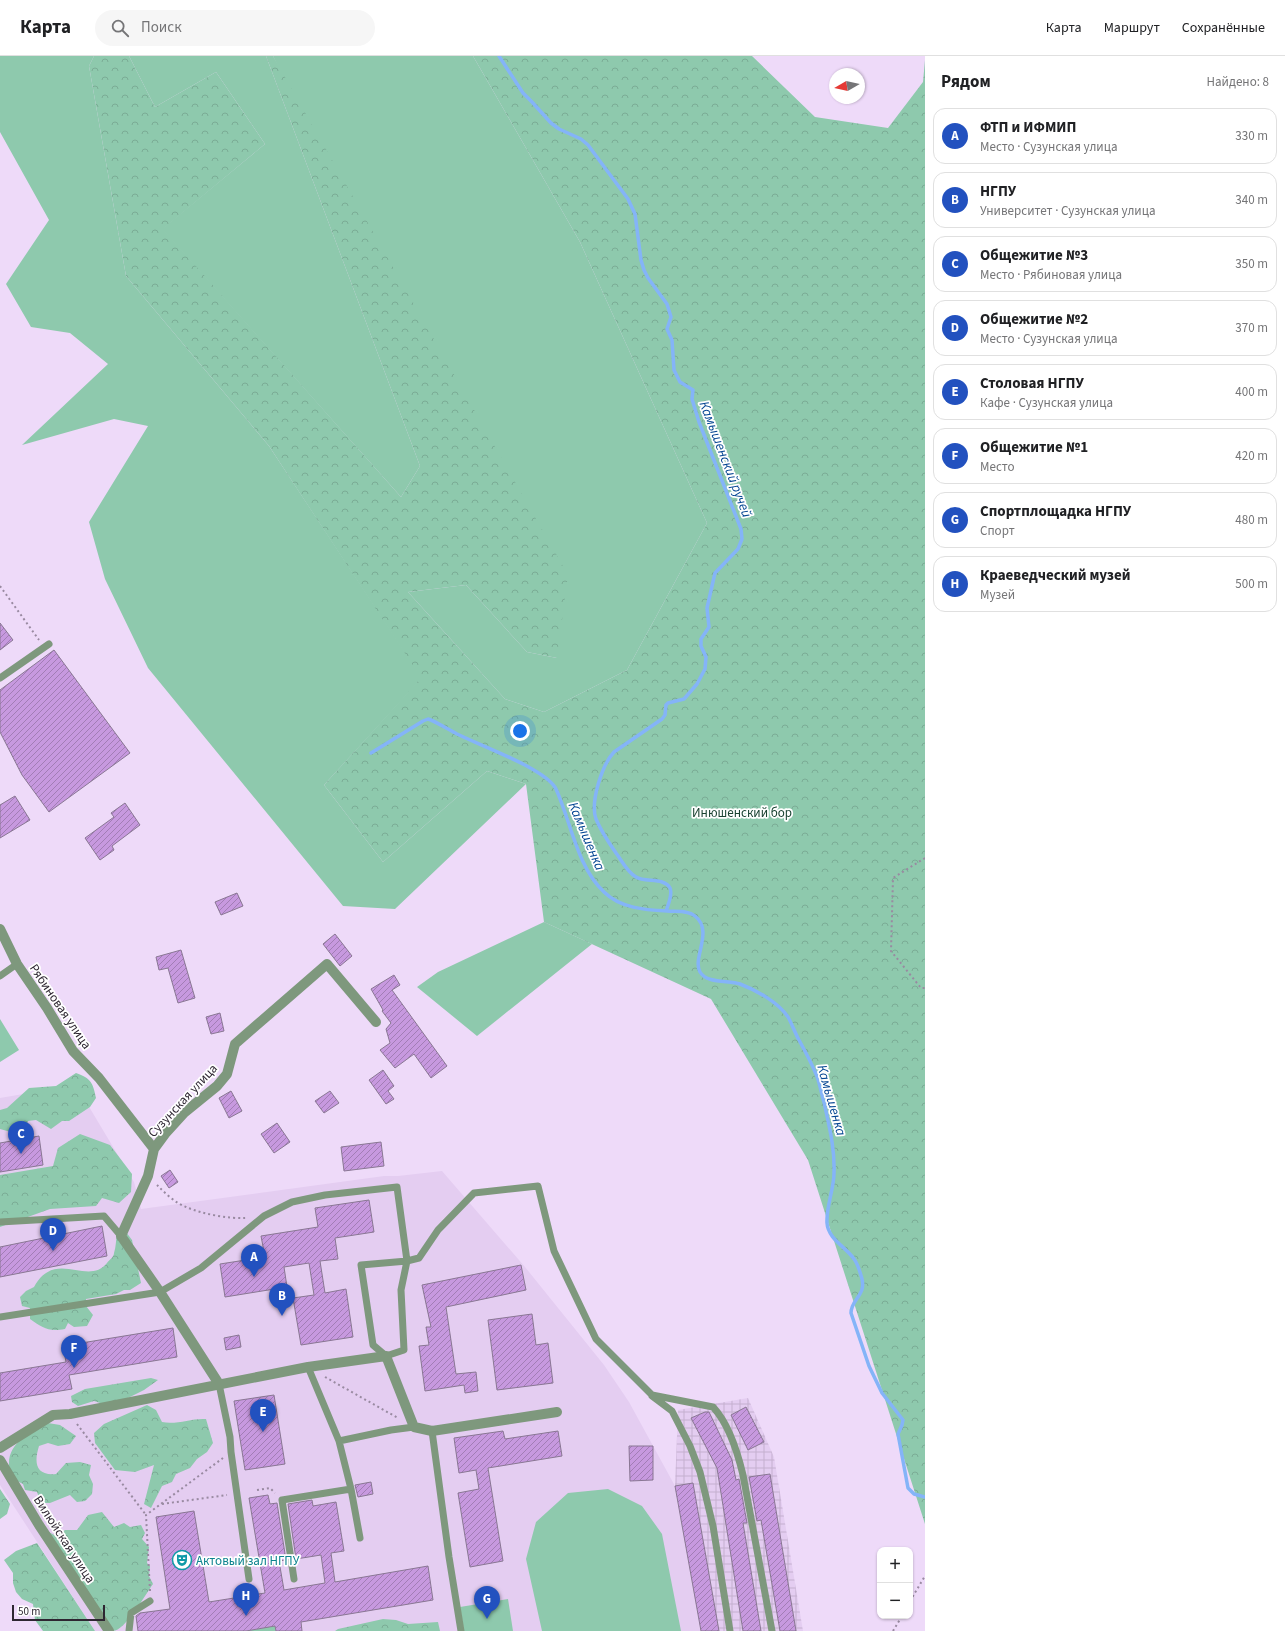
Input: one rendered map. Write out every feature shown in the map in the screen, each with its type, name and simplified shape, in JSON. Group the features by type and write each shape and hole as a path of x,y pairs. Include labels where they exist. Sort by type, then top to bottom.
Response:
{"street":[{"name":"Рябиновая улица","path":"0,929 17,964 47,1008 73,1051 99,1078 154,1149"},
{"name":"Сузунская улица","path":"121,1236 148,1176 154,1149 165,1134 185,1112 217,1086 227,1074 235,1044 327,964 376,1022"},
{"path":"121,1236 160,1292 219,1384"},
{"path":"0,1448 53,1415 70,1414 308,1367 386,1356 414,1427 432,1430 557,1412"},
{"name":"Вилюйская улица","path":"0,1460 39,1525 109,1631"}],"lane":[{"path":"0,678 46,645"},
{"path":"0,976 17,964"},
{"path":"0,1317 160,1292 202,1268 264,1216 292,1202 325,1196 397,1187 407,1260 400,1290 404,1350 386,1356 373,1345 361,1265 407,1260 419,1258 438,1230 474,1194 538,1186 554,1251 596,1339 652,1395 672,1411 690,1446 700,1472 713,1526 730,1631"},
{"path":"0,1222 104,1216 121,1236"},
{"path":"308,1367 339,1441 351,1489 360,1538"},
{"path":"219,1384 230,1437 249,1579"},
{"path":"652,1395 713,1407 720,1415 739,1457 772,1631"},
{"path":"339,1441 391,1430 414,1427"},
{"path":"432,1430 449,1557 461,1631"},
{"path":"294,1580 282,1500 351,1489"},
{"path":"129,1631 131,1613 150,1601"}],"path":[{"path":"0,586 46,645"},
{"path":"925,858 893,878 891,951 922,988 925,988"},
{"path":"148,1176 165,1193 185,1207 215,1215 242,1218 264,1216"},
{"path":"308,1367 414,1427"},
{"path":"70,1414 146,1515 150,1601"},
{"path":"146,1515 231,1452"},
{"path":"257,1490 270,1488 282,1500"},
{"path":"161,1504 237,1493"},
{"path":"913,1597 925,1576"},
{"path":"892,1631 900,1619"}],"shaded area":[{"path":"76,1085 134,1182 141,1209 384,1176 398,1176 442,1171 525,1267 604,1365 629,1402 675,1486 701,1631 95,1631 0,1485 0,1098"},
{"path":"748,1398 774,1457 803,1631 701,1631 675,1486 678,1410"}],"green space":[{"path":"0,56 94,56 89,66 126,276 269,446 422,678 324,785 383,862 487,771 526,784 395,909 343,906 148,668 105,579 89,522 148,426 114,419 22,445 108,364 70,333 31,327 6,284 49,220 0,132"},
{"name":"Инюшенский бор","path":"94,56 129,56 155,107 216,72 265,144 163,229 401,497 420,466 266,56 273,56 568,575 557,658 527,652 466,585 408,592 505,699 544,712 627,670 707,523 580,242 473,56 752,56 815,117 888,128 923,82 925,60 925,1524 808,1160 711,999 544,922 526,784 487,771 383,862 324,785 421,678 269,446 126,276 89,66"},
{"path":"129,56 266,56 420,466 401,497 162,229 265,144 216,72 155,107"},
{"path":"273,56 473,56 580,242 707,523 627,670 544,712 505,699 408,592 466,585 527,652 557,658"},
{"path":"544,922 592,944 477,1036 417,987 438,972"},
{"path":"0,1019 19,1050 0,1062"},
{"path":"76,1073 88,1079 94,1088 96,1098 90,1107 69,1121 62,1121 51,1129 36,1120 28,1121 25,1130 18,1134 0,1129 0,1110 7,1108 29,1088 56,1086"},
{"path":"80,1134 110,1145 132,1174 131,1192 119,1203 102,1198 96,1206 50,1209 0,1227 0,1175 53,1166 58,1148"},
{"path":"117,1232 126,1232 132,1240 141,1283 130,1290 124,1290 116,1294 86,1299 86,1306 93,1315 87,1326 74,1327 68,1323 65,1329 50,1330 42,1327 30,1319 30,1308 22,1306 20,1297 26,1291 34,1287 42,1276 52,1270 71,1269 91,1271 99,1269 113,1256"},
{"path":"151,1378 158,1380 144,1390 128,1398 103,1404 94,1401 78,1406 72,1402 71,1396 85,1389"},
{"path":"147,1405 156,1410 162,1422 173,1423 195,1419 206,1419 213,1443 207,1452 197,1459 190,1468 176,1474 172,1482 162,1486 151,1508 144,1504 154,1465 135,1472 115,1470 95,1443 94,1433 104,1424"},
{"path":"48,1423 60,1425 76,1436 70,1444 58,1446 48,1443 39,1446 37,1452 38,1467 44,1473 56,1474 66,1463 80,1462 91,1465 89,1475 93,1484 92,1494 85,1501 77,1502 70,1495 50,1503 41,1503 37,1492 25,1490 23,1484 15,1480 11,1473 9,1467 10,1457 16,1444 28,1434"},
{"path":"0,1489 10,1504 7,1514 0,1519"},
{"path":"608,1489 642,1506 662,1534 681,1631 542,1631 526,1559 536,1522 568,1493"},
{"path":"102,1512 114,1527 124,1523 130,1527 141,1525 145,1533 142,1539 149,1547 147,1563 150,1566 149,1576 153,1584 129,1619 118,1629 113,1631 47,1531 56,1536 65,1530 77,1530 88,1515"},
{"path":"37,1543 95,1631 43,1631 35,1620 33,1604 22,1599 16,1592 13,1583 13,1573 4,1560 16,1551"},
{"path":"508,1599 513,1631 464,1631 460,1607"},
{"path":"383,1619 396,1620 408,1624 438,1622 440,1631 335,1631 338,1629"},
{"path":"275,1626 276,1631 246,1631"}],"building":[{"path":"0,623 13,640 0,650"},
{"path":"54,650 130,753 49,812 22,775 0,732 0,690"},
{"path":"15,796 30,820 0,838 0,805"},
{"path":"125,803 140,825 112,846 114,850 100,860 85,838 114,817 111,813"},
{"path":"237,893 243,906 221,915 215,902"},
{"path":"335,934 352,956 340,966 323,944"},
{"path":"181,950 195,998 178,1003 168,968 159,970 156,957"},
{"path":"394,975 400,985 392,990 447,1066 431,1078 414,1054 395,1068 380,1050 390,1043 386,1029 391,1023 382,1011 383,1010 371,989"},
{"path":"220,1013 224,1031 211,1034 206,1017"},
{"path":"383,1070 394,1086 388,1091 394,1099 386,1104 369,1080"},
{"path":"231,1091 242,1111 229,1118 219,1098"},
{"path":"330,1091 339,1103 324,1113 315,1101"},
{"path":"277,1123 290,1142 274,1153 261,1134"},
{"path":"39,1136 43,1165 0,1172 0,1143"},
{"path":"381,1142 384,1166 344,1171 341,1147"},
{"path":"170,1170 178,1182 169,1188 161,1176"},
{"path":"369,1200 374,1232 335,1238 338,1259 320,1261 325,1293 346,1289 353,1337 301,1345 293,1298 314,1295 309,1263 284,1267 287,1287 225,1297 220,1264 265,1257 261,1236 318,1227 315,1208"},
{"path":"102,1226 107,1256 0,1277 0,1247"},
{"path":"521,1265 526,1290 446,1307 456,1374 476,1372 478,1391 465,1393 464,1385 425,1391 419,1346 429,1345 426,1327 431,1327 422,1285"},
{"path":"532,1314 536,1345 548,1343 553,1383 497,1390 488,1320"},
{"path":"173,1328 177,1357 69,1375 72,1389 0,1401 0,1373 66,1362 63,1346"},
{"path":"239,1335 241,1347 226,1350 224,1338"},
{"path":"274,1395 285,1464 245,1470 234,1401"},
{"path":"746,1407 764,1442 748,1450 731,1415"},
{"path":"705,1412 709,1412 732,1460 736,1480 739,1479 747,1523 743,1523 761,1631 743,1631 717,1468 691,1418"},
{"path":"503,1431 505,1439 558,1431 562,1456 488,1468 503,1561 470,1567 458,1493 479,1489 476,1470 459,1473 454,1438"},
{"path":"629,1446 653,1446 653,1480 630,1481"},
{"path":"770,1474 796,1631 780,1631 761,1520 757,1521 749,1477"},
{"path":"371,1482 373,1494 358,1497 355,1485"},
{"path":"693,1483 719,1631 701,1631 675,1486"},
{"path":"268,1495 270,1504 277,1503 286,1560 279,1561 284,1590 325,1583 321,1555 296,1559 288,1504 312,1500 313,1506 336,1502 344,1551 331,1553 335,1582 428,1566 433,1600 301,1622 302,1631 276,1631 275,1626 246,1631 138,1631 136,1616 140,1613 170,1609 156,1517 194,1511 209,1602 265,1593 249,1498"}],"waterway":[{"name":"Камышенский ручей","path":"499,56 523,93 551,123 559,129 581,139 588,145 628,199 635,214 641,260 644,270 667,304 671,317 667,329 672,340 674,370 680,382 693,390 692,399 699,422 741,529 742,539 738,549 715,573 707,608 709,627 701,639 701,646 706,657 705,669 697,684 684,699 668,703 666,705 665,715 662,719 614,752 601,774 596,794 596,819 605,837 627,869 640,879 663,882 670,888 671,896 666,911"},
{"name":"Камышенка","path":"371,753 428,719 457,734 511,758 539,774 550,781 556,789 587,870 604,892 625,905 650,910 685,912 695,916 703,929 698,966 703,976 713,980 740,984 753,990 779,1006 788,1017 817,1077 830,1128 834,1155 834,1173 827,1217 828,1229 834,1238 855,1261 859,1268 863,1285 860,1294 853,1304 851,1313 869,1366 882,1393 903,1420 898,1434 908,1488 914,1494 925,1497"}],"place":[{"name":"Общежитие №3","path":"21,1154"},
{"name":"Общежитие №2","path":"53,1251"},
{"name":"ФТП и ИФМИП","path":"254,1277"},
{"name":"НГПУ","path":"282,1316"},
{"name":"Общежитие №1","path":"74,1368"},
{"name":"Столовая НГПУ","path":"263,1432"},
{"name":"Актовый зал НГПУ","path":"182,1560"},
{"name":"Краеведческий музей","path":"246,1616"},
{"name":"Спортплощадка НГПУ","path":"487,1619"}]}
